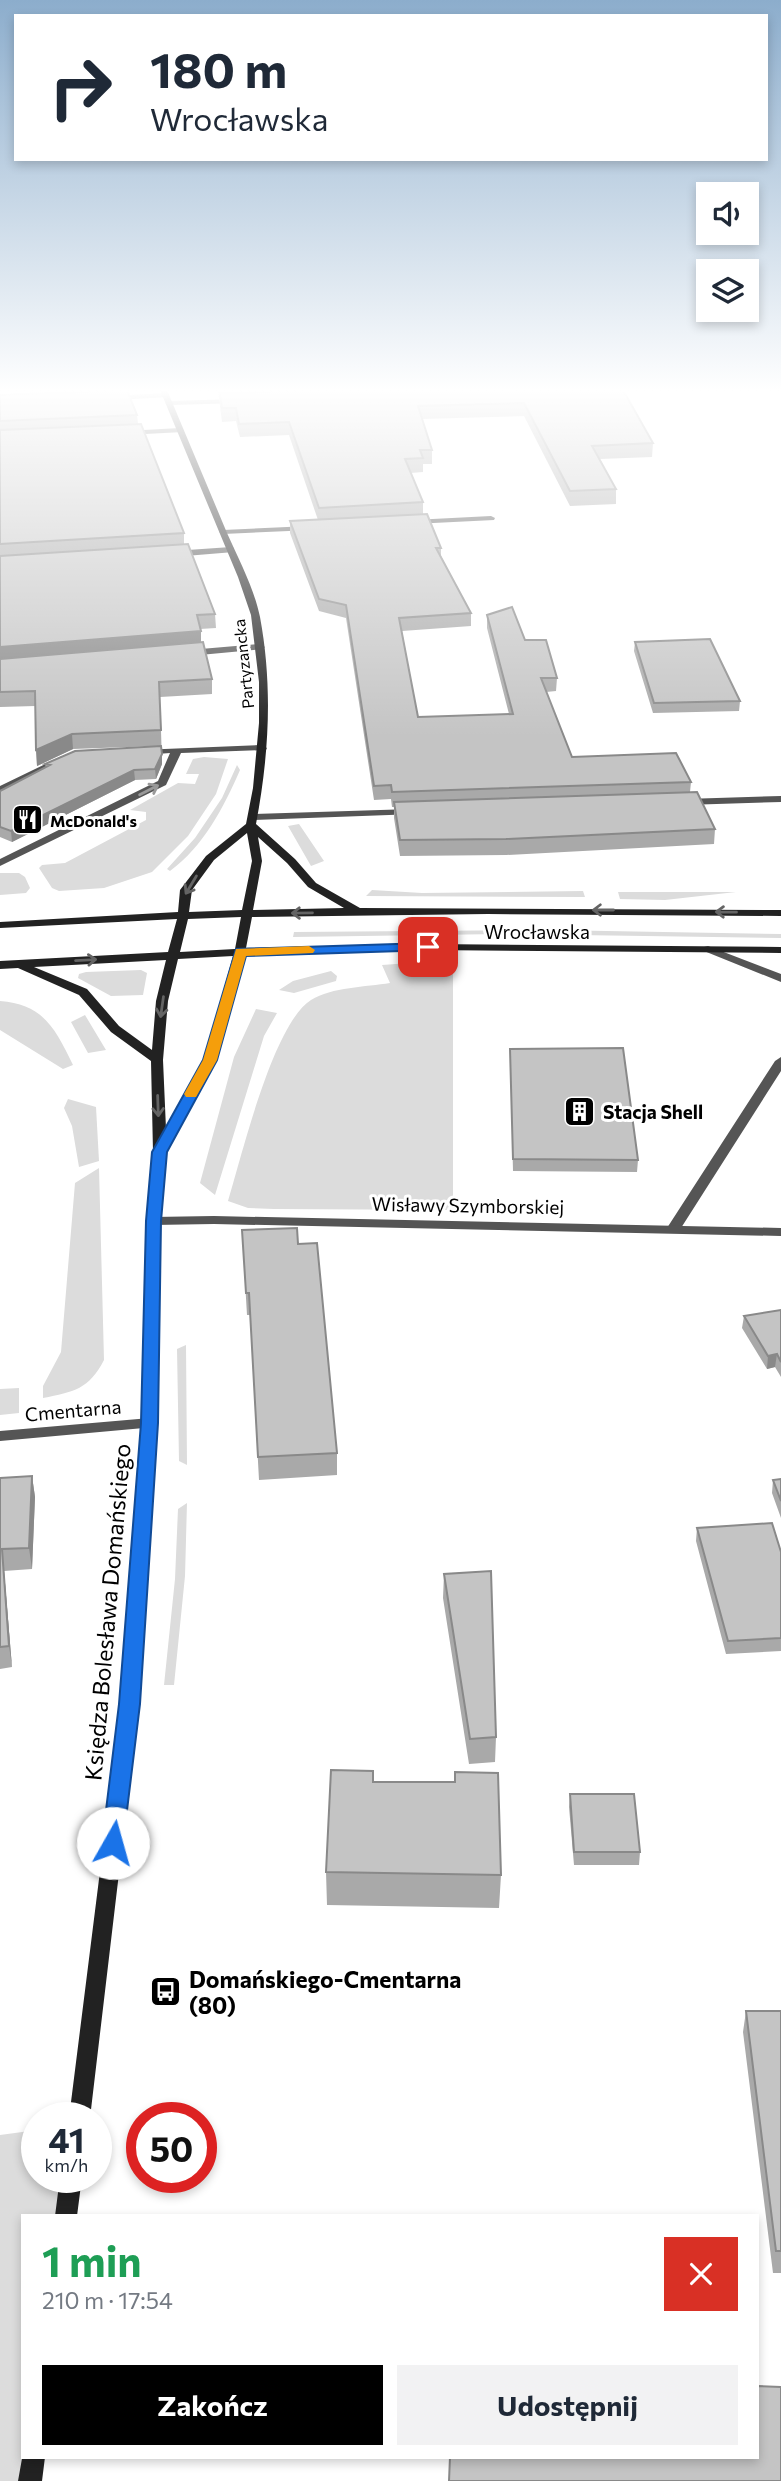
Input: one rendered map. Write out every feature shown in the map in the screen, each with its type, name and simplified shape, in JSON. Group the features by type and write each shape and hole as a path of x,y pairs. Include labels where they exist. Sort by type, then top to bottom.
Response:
{"main road":[{"name":"Partyzancka","path":"212,506 255,615 264,682 262,748 252,821 257,861 241,952"},
{"path":"183,916 186,890 201,869 252,821 312,885 358,912"},
{"name":"Wrocławska","path":"0,925 183,916 358,912 781,913"},
{"name":"Księdza Bolesława Domańskiego","path":"81,2102 130,1704 150,1423 153,1221 160,1152 156,1060 162,1001 183,916"},
{"name":"Wrocławska","path":"0,965 241,952 428,947 781,950"},
{"name":"Księdza Bolesława Domańskiego","path":"160,1152 210,1060 241,952"},
{"path":"18,964 83,992 115,1028 156,1060"},
{"path":"66,2214 69,2193"},
{"path":"30,2481 33,2459"}],"street":[{"path":"408,522 491,518"},
{"path":"223,532 326,527"},
{"path":"163,555 231,550"},
{"path":"178,654 261,647"},
{"path":"136,752 262,748"},
{"path":"0,863 162,783 177,750"},
{"path":"0,790 73,755"},
{"path":"672,803 781,799"},
{"path":"252,821 426,812"},
{"path":"708,949 781,978"},
{"path":"674,1228 781,1061"},
{"name":"Wisławy Szymborskiej","path":"153,1221 674,1228 781,1232"},
{"name":"Cmentarna","path":"0,1436 150,1423"}],"shaded area":[{"path":"193,759 228,759 216,794 188,836 152,872 104,888 59,891 52,888 39,868 42,865 65,863 146,820 146,812 130,810 178,783 195,784 199,774 186,774"},
{"path":"237,765 240,770 211,825 193,850 170,871 167,869 195,838 222,798"},
{"path":"299,824 324,861 311,866 288,826"},
{"path":"0,873 19,873 25,877 30,888 26,893 0,895"},
{"path":"372,890 422,893 583,891 585,897 366,896"},
{"path":"618,892 736,892 665,900 620,899"},
{"path":"549,930 781,934 781,938 501,934 293,937 294,932"},
{"path":"453,963 453,1210 248,1208 228,1201 260,1092 284,1035 297,1014 311,1000 329,992 390,983 382,965"},
{"path":"141,970 147,973 143,995 111,996 78,978 79,974 86,972"},
{"path":"331,971 337,976 336,981 294,993 279,990 293,981"},
{"path":"0,1001 27,1007 46,1020 73,1065 63,1069 0,1030"},
{"path":"256,1009 277,1013 264,1036 215,1195 200,1183 234,1057"},
{"path":"85,1015 106,1050 88,1053 71,1022"},
{"path":"68,1099 96,1107 99,1161 79,1167 72,1126 64,1108"},
{"path":"99,1168 104,1360 80,1388 43,1398 43,1386 61,1352 75,1183"},
{"path":"186,1345 187,1465 179,1461 177,1349"},
{"path":"19,1388 19,1413 0,1415 0,1389"},
{"path":"187,1503 185,1576 174,1685 164,1685 175,1579 178,1509"},
{"path":"21,2132 21,2193 69,2193 66,2214 21,2214 21,2459 24,2459 30,2481 0,2481 0,2135"}],"building":[{"path":"0,506 173,506 184,533 0,544"},
{"path":"318,506 357,506 319,508"},
{"path":"427,514 441,548 436,548 471,613 399,618 418,717 513,714 487,615 512,607 525,640 546,640 557,678 541,678 572,757 676,753 691,782 392,792 391,785 374,786 346,605 319,599 290,521"},
{"path":"188,544 215,614 197,615 201,631 0,647 0,556"},
{"path":"710,639 740,701 654,703 635,642"},
{"path":"203,642 212,679 159,682 161,730 72,734 36,750 35,691 0,692 0,659"},
{"path":"161,746 162,754 155,769 134,770 11,831 0,827 0,791 50,765 45,764 75,751"},
{"path":"697,792 715,829 506,839 400,840 394,802"},
{"name":"Stacja Shell","path":"623,1048 638,1160 513,1159 510,1049"},
{"path":"297,1228 298,1244 317,1243 337,1453 258,1457 249,1293 246,1293 242,1230"},
{"path":"781,1310 781,1362 777,1354 768,1356 744,1316"},
{"path":"32,1476 29,1548 2,1549 9,1646 0,1647 0,1478"},
{"path":"781,1479 781,1501 773,1480"},
{"path":"772,1523 781,1552 781,1638 728,1641 697,1528"},
{"path":"491,1571 496,1737 470,1739 444,1574"},
{"path":"331,1770 373,1771 373,1782 455,1782 455,1772 498,1773 501,1875 326,1872"},
{"path":"570,1794 634,1794 640,1852 574,1852"},
{"path":"746,2011 781,2011 781,2251 776,2251"},
{"path":"759,2386 781,2387 781,2481 449,2481 450,2459 759,2459"}],"slow traffic":[{"path":"191,1094 210,1060 241,952 309,950"}],"place":[{"name":"McDonald's","path":"27,820"},
{"name":"Stacja Shell","path":"580,1111"},
{"name":"Domańskiego-Cmentarna (80)","path":"166,1992"}],"route":[{"path":"113,1843 130,1704 150,1423 153,1221 160,1152 210,1060 241,952 428,947"}]}
